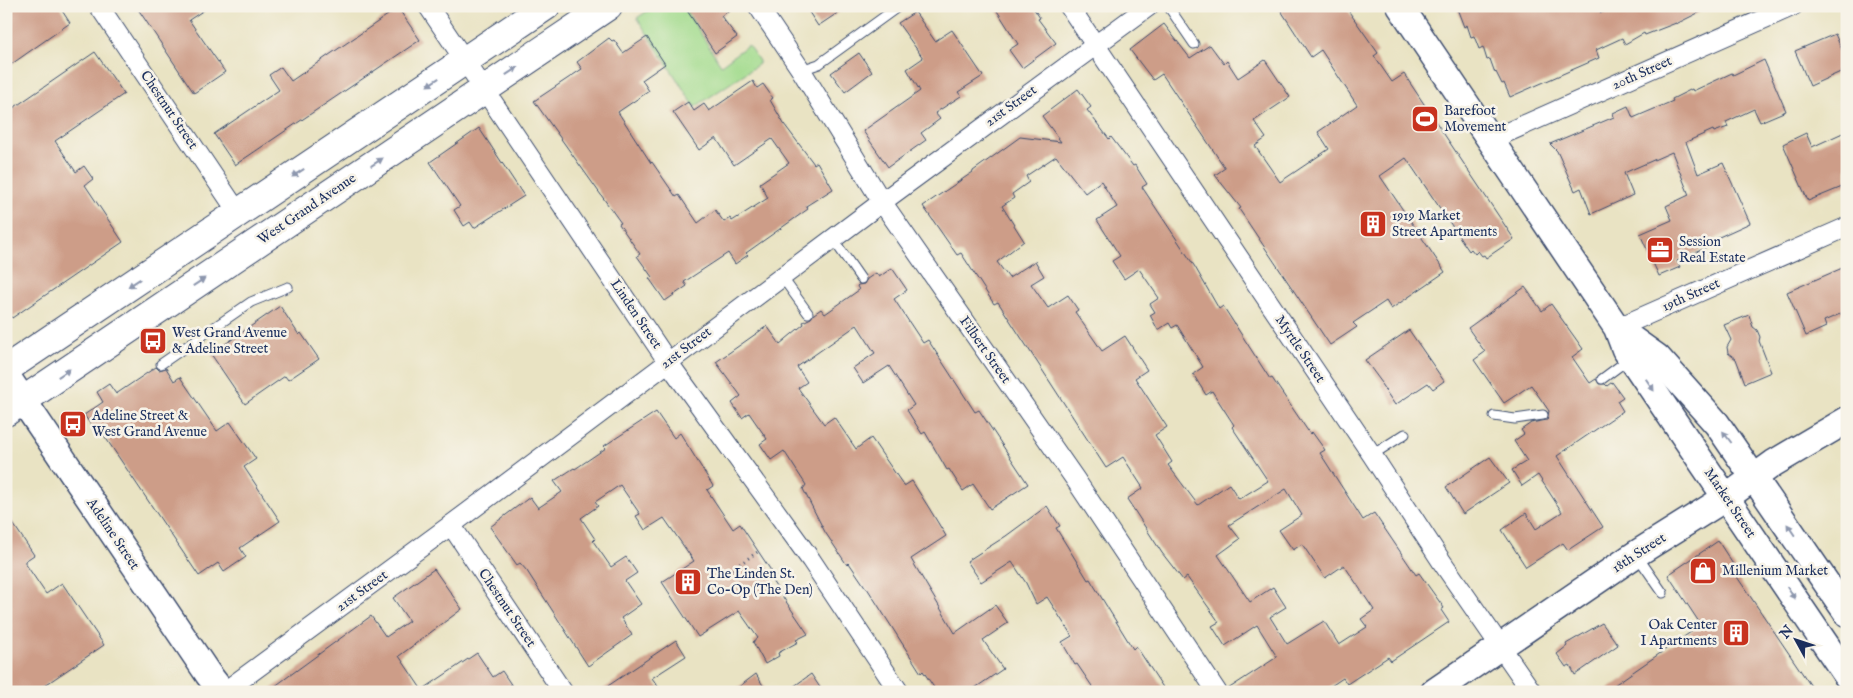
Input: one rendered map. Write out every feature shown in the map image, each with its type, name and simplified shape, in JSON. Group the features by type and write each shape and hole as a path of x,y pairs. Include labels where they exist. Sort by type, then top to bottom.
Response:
{"main road":[{"path":"6,369 546,6"},
{"name":"West Grand Avenue","path":"15,406 608,6"},
{"name":"Market Street","path":"1400,6 1617,328 1625,349 1847,676"},
{"name":"Market Street","path":"1617,328 1658,357 1717,424 1847,613"},
{"name":"Adeline Street","path":"6,375 15,406 208,674 223,692"},
{"name":"18th Street","path":"1434,692 1636,554 1727,497 1794,450 1847,420"}],"street":[{"name":"Chestnut Street","path":"99,6 238,214"},
{"name":"Linden Street","path":"428,6 668,362 811,560 899,692"},
{"name":"Filbert Street","path":"758,6 801,70 882,202 1069,471 1217,692"},
{"name":"Myrtle Street","path":"1069,6 1442,562 1532,692"},
{"name":"21st Street","path":"223,692 451,525 1011,106 1149,6"},
{"name":"20th Street","path":"1490,140 1789,7"},
{"name":"19th Street","path":"1617,328 1847,227"},
{"name":"Chestnut Street","path":"451,525 563,692"}],"lane":[{"path":"801,70 819,64 899,6"},
{"path":"1168,6 1194,44"},
{"path":"833,239 861,279"},
{"path":"782,277 808,313"},
{"path":"161,364 251,302 288,287"},
{"path":"1602,379 1632,358"},
{"path":"1494,416 1515,419 1543,415"},
{"path":"1372,455 1405,434"},
{"path":"1636,554 1664,593"}],"path":[{"path":"718,578 759,551"}],"green space":[{"path":"655,6 683,6 721,65 748,45 759,61 759,64 695,107 637,18"}],"building":[{"path":"6,6 59,6 70,23 6,68"},
{"path":"136,6 210,6 189,20 225,72 194,93"},
{"path":"684,6 735,6 721,16 737,37 715,53"},
{"path":"805,6 848,6 818,26"},
{"path":"994,6 1032,6 1040,18 1038,19 1056,43 1022,68 1009,50 1018,44"},
{"name":"1919 Market Street Apartments","path":"1278,6 1345,6 1378,53 1374,56 1392,82 1404,74 1514,239 1486,258 1478,251 1475,254 1471,249 1469,251 1406,158 1380,176 1445,272 1391,309 1386,301 1353,323 1357,327 1330,345 1239,209 1241,208 1215,175 1225,168 1162,74 1153,80 1130,50 1164,24 1190,58 1210,45 1224,64 1227,61 1238,78 1265,60 1290,97 1254,121 1266,138 1255,146 1280,182 1329,149 1318,132 1357,105 1321,50 1311,57"},
{"path":"1456,6 1598,6 1601,13 1616,6 1712,6 1676,24 1645,35 1644,33 1625,44 1622,38 1596,50 1599,58 1510,97 1504,83 1502,84 1495,73 1490,59 1487,60 1483,47 1479,49 1474,36 1471,37 1467,25 1464,27"},
{"path":"398,8 420,40 235,165 214,134 279,90 269,75 281,67 291,81"},
{"path":"915,12 935,41 952,30 983,76 958,92 961,96 935,113 940,119 921,133 926,140 888,167 863,131 920,91 907,69 923,58 898,23"},
{"path":"1835,34 1847,61 1847,69 1810,86 1795,51"},
{"path":"647,37 665,64 642,80 649,91 618,112 651,163 676,197 679,195 698,223 715,210 724,222 730,218 732,221 768,198 760,183 789,163 772,139 734,165 716,138 699,150 673,112 688,102 694,111 704,104 709,111 753,81 757,88 763,84 773,98 770,100 784,124 814,164 817,162 833,189 806,206 808,209 746,253 748,255 735,264 728,253 684,282 687,286 665,301 649,278 652,277 637,256 640,254 619,224 621,223 534,101 582,69 577,62 609,38 612,41 614,40 623,53"},
{"path":"95,52 124,94 55,141 76,172 84,166 93,179 85,185 123,242 12,318 6,310 6,113"},
{"path":"859,53 872,72 845,92 831,73"},
{"path":"1764,60 1786,111 1760,122 1754,109 1726,122 1728,127 1714,132 1713,130 1686,142 1698,174 1723,163 1750,223 1708,242 1710,246 1677,261 1680,267 1659,276 1640,234 1672,220 1666,206 1689,195 1672,152 1624,173 1633,195 1591,214 1581,188 1575,191 1557,151 1550,144 1614,117 1613,113 1628,106 1633,118 1673,101 1672,99 1692,89 1693,91 1732,73 1733,75"},
{"path":"1078,89 1091,107 1087,110 1109,139 1111,137 1133,166 1135,165 1147,184 1142,187 1195,267 1219,309 1223,306 1270,379 1272,378 1310,434 1312,432 1325,450 1320,453 1363,520 1374,513 1416,575 1419,573 1444,608 1441,610 1449,622 1391,661 1388,657 1347,684 1343,678 1322,692 1228,692 1228,689 1277,657 1257,625 1225,646 1212,626 1219,622 1187,577 1183,580 1162,553 1127,499 1143,488 1123,457 1106,468 998,302 994,304 961,253 957,255 923,206 1020,137 1061,142 1042,116","holes":["1056,156 1085,193 1101,181 1117,207 1097,220 1120,256 1112,261 1124,279 1139,269 1159,298 1150,304 1155,312 1150,315 1158,330 1169,323 1172,328 1177,325 1203,367 1193,374 1206,395 1212,391 1234,425 1232,427 1268,481 1239,499 1229,484 1198,505 1168,465 1172,462 1155,435 1167,427 1135,378 1147,370 1125,336 1102,351 1075,312 1078,310 1068,295 1048,308 1031,284 1044,276 1035,261 1009,278 997,262 1024,241 1002,206 1014,198 1012,194 1029,182 1026,176","1286,489 1302,515 1279,530 1293,550 1302,544 1325,578 1344,565 1374,610 1361,619 1367,627 1339,645 1324,621 1287,644 1270,617 1286,607 1273,587 1250,602 1218,555 1240,539 1229,525"]},
{"path":"479,128 524,196 474,228 470,222 464,226 454,210 460,206 430,162"},
{"path":"1847,131 1847,185 1808,201 1783,144 1806,133 1812,147"},
{"path":"1847,266 1847,311 1824,321 1826,327 1806,336 1787,292"},
{"path":"892,268 907,290 894,299 923,343 928,340 975,412 979,410 1028,484 990,509 973,484 963,491 949,469 947,470 925,432 922,434 907,410 914,405 889,366 863,383 853,368 875,353 857,325 797,367 807,382 798,388 824,424 834,417 856,449 871,438 904,486 912,481 946,536 911,559 955,633 995,605 1008,623 983,640 1003,669 969,692 937,692 923,671 921,673 867,588 849,563 847,565 825,532 803,489 806,485 784,451 771,460 760,444 767,439 749,413 742,418 732,403 741,396 716,362 767,326 780,344 804,324 803,322 821,309 825,314 859,290 858,285 864,284 867,279 876,273 879,277"},
{"path":"1525,287 1542,311 1551,304 1583,349 1572,357 1590,383 1596,379 1599,384 1607,386 1612,382 1623,397 1617,401 1623,411 1557,456 1603,527 1568,550 1563,543 1526,567 1502,530 1526,513 1536,529 1562,512 1538,475 1522,486 1512,470 1527,461 1514,441 1524,434 1521,430 1531,423 1547,420 1549,411 1531,385 1504,403 1474,360 1485,352 1468,328"},
{"path":"280,306 299,335 301,333 319,359 288,380 285,376 245,404 211,354"},
{"path":"1749,315 1753,327 1757,330 1760,337 1759,341 1771,372 1745,383 1736,359 1728,353 1727,347 1731,340 1724,325"},
{"path":"1409,330 1444,381 1433,389 1428,383 1395,405 1365,360"},
{"path":"156,367 159,370 166,368 174,381 180,377 217,431 230,422 256,459 244,467 280,521 240,548 246,557 224,572 218,563 199,576 103,434 100,437 84,415 103,402 97,392 109,384 116,394"},
{"path":"656,412 674,438 680,433 713,486 707,490 733,529 740,524 776,578 772,581 808,634 796,640 798,642 778,653 779,656 765,664 753,642 758,638 739,611 698,637 662,582 694,561 664,518 645,530 636,516 640,514 620,485 595,502 598,506 581,518 595,539 593,541 611,567 626,557 637,573 625,581 641,604 621,618 632,635 588,666 527,571 520,563 517,565 490,527 530,497 538,508 562,492 554,481 575,469 606,448 604,446"},
{"path":"1490,457 1509,483 1463,514 1446,487"},
{"path":"1047,506 1060,526 1056,528 1088,580 1090,579 1133,649 1136,646 1166,692 1096,692 1077,664 1075,665 1062,642 1072,636 1047,597 1036,604 1026,583 1012,562 981,582 967,561"},
{"path":"6,513 34,555 25,563 46,594 62,583 104,645 35,692 6,692"},
{"name":"Oak Center I Apartments","path":"1718,541 1736,569 1733,571 1815,692 1604,692 1701,625 1668,575"},
{"path":"434,569 462,609 399,656 422,690 477,653 493,677 502,671 516,692 267,692 371,616 386,637 409,621 393,598"},
{"path":"1602,623 1618,645 1575,675 1570,665 1566,667 1557,654 1567,646 1566,644"},
{"path":"676,640 686,656 652,678 662,692 599,692"},
{"path":"756,674 767,692 732,692"},
{"path":"811,674 823,692 786,692"}],"place":[{"name":"Barefoot Movement","path":"1425,119"},
{"name":"1919 Market Street Apartments","path":"1373,224"},
{"name":"Session Real Estate","path":"1660,250"},
{"name":"West Grand Avenue & Adeline Street","path":"153,341"},
{"name":"Adeline Street & West Grand Avenue","path":"73,424"},
{"name":"Millenium Market","path":"1703,571"},
{"name":"The Linden St. Co-Op (The Den)","path":"688,582"},
{"name":"Oak Center I Apartments","path":"1736,633"}]}
